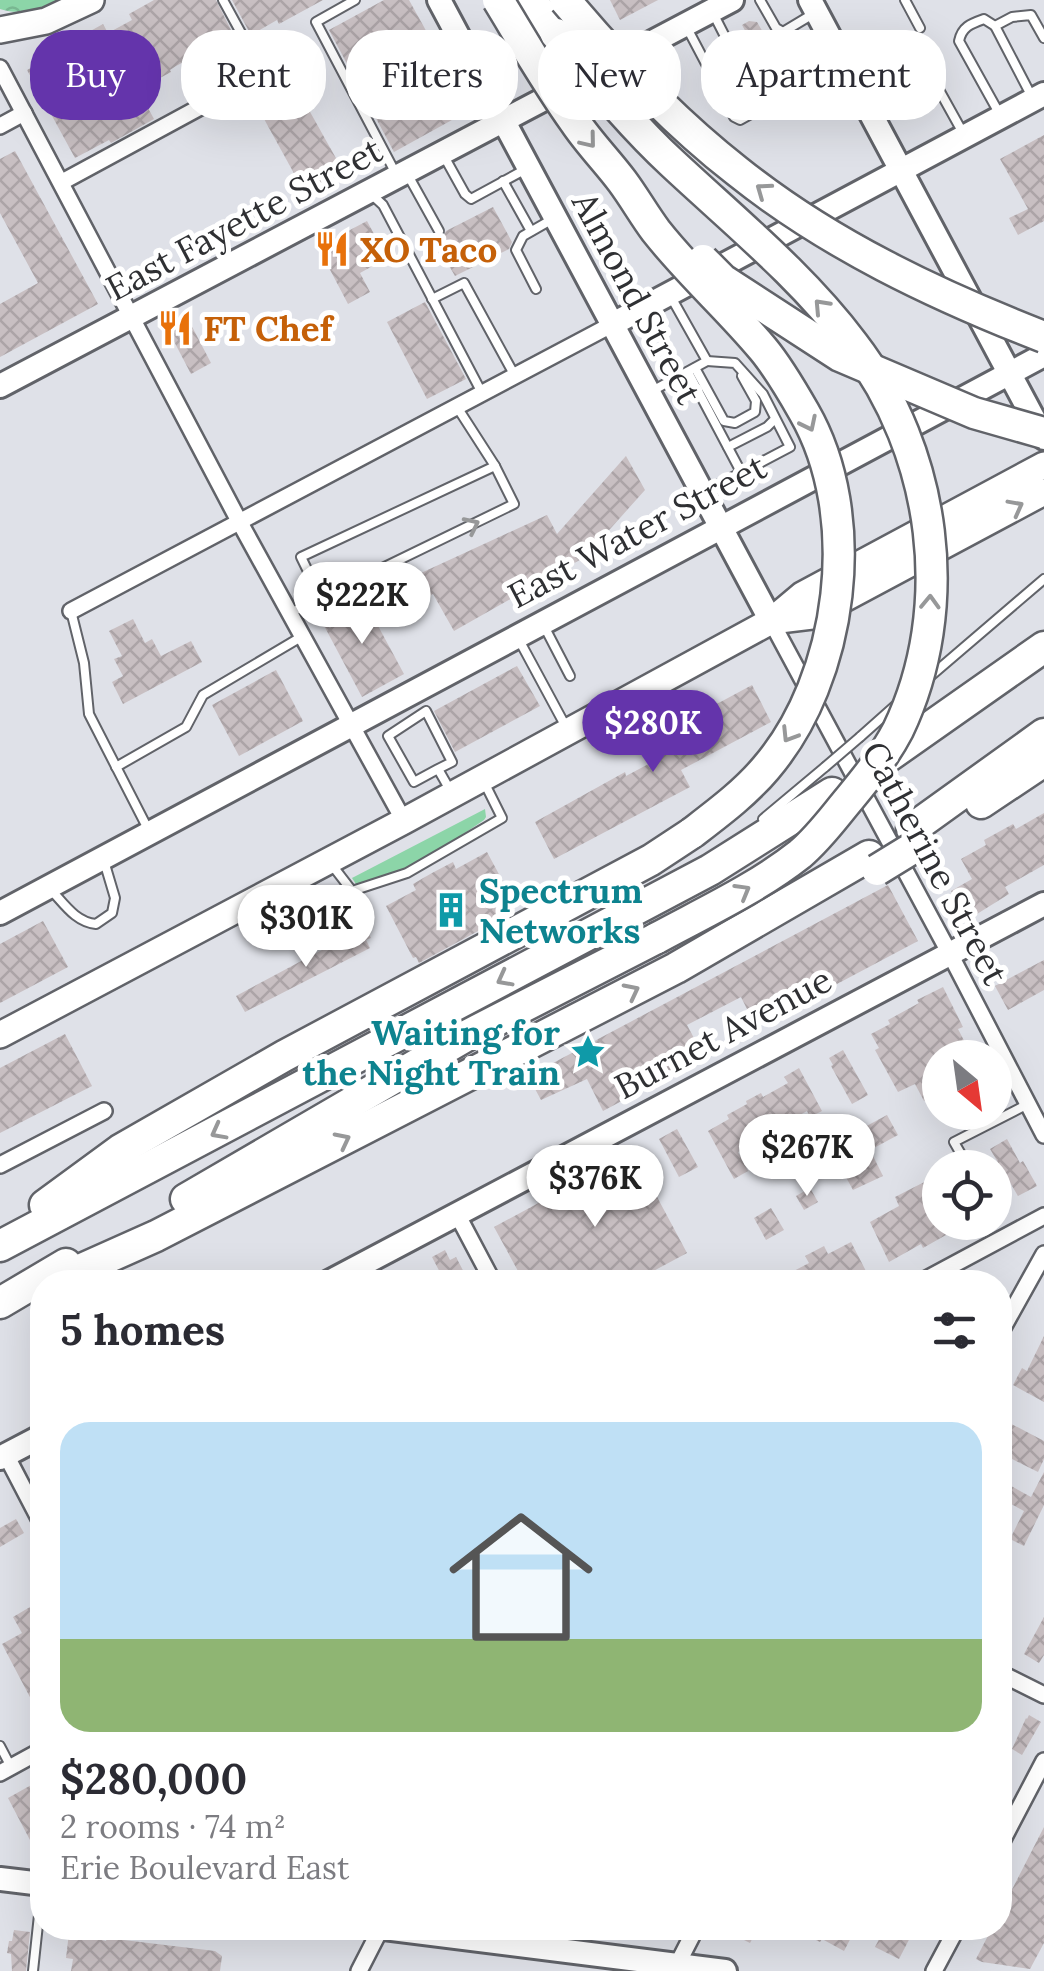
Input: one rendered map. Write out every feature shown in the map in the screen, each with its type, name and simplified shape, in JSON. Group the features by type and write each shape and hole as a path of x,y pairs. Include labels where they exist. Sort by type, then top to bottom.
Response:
{"highway":[{"path":"0,1238 120,1150 284,1056 651,860 692,833 766,768 806,707 826,654 835,606 838,543 830,476 815,433 765,350 653,228 577,126 498,0"},
{"path":"56,1270 466,1036 754,886 821,834 882,758 899,728 924,656 931,605 931,558 928,524 910,450 882,390 857,348 814,298 668,160 587,71 532,0"},
{"path":"564,0 622,66 668,110 774,199 906,277 1044,337"},
{"path":"622,182 723,280 840,356 956,407 1044,435"},
{"path":"0,1246 710,870 829,780 879,763 1040,650"},
{"path":"916,836 1044,734"},
{"path":"80,1270 156,1236 676,968 873,863 1044,762"},
{"path":"0,1305 30,1286"},
{"path":"0,1305 30,1292"}],"main road":[{"path":"0,30 46,20 91,0"},
{"path":"0,1035 771,622 802,595 1044,464"},
{"path":"771,622 812,616 1044,492"}],"street":[{"name":"Almond Street","path":"442,2 771,622"},
{"name":"East Fayette Street","path":"0,386 722,5"},
{"path":"813,6 1044,435"},
{"path":"0,68 239,521 404,821"},
{"path":"70,611 1039,97"},
{"path":"0,126 24,113"},
{"path":"62,182 181,117"},
{"name":"East Water Street","path":"0,913 350,726 410,707 542,622 1044,355"},
{"name":"Catherine Street","path":"771,622 1044,1134"},
{"name":"Burnet Avenue","path":"352,1270 1044,904"},
{"path":"0,1166 104,1110"},
{"path":"457,1214 487,1270"},
{"path":"943,1270 1044,1216"},
{"path":"1012,1311 1044,1254"},
{"path":"30,1441 2,1452 30,1502"},
{"path":"1012,1679 1044,1695"},
{"path":"5,1770 30,1756"},
{"path":"1012,1822 1044,1761"},
{"path":"0,1879 30,1884"},
{"path":"359,1971 376,1940"},
{"path":"470,1940 725,1971"},
{"path":"676,1968 690,1940"},
{"path":"934,1971 951,1940"}],"lane":[{"path":"223,0 239,30"},
{"path":"760,0 776,28 783,32 813,6"},
{"path":"904,0 920,28"},
{"path":"352,17 351,2 316,22 402,175 439,232"},
{"path":"722,5 732,30"},
{"path":"994,26 1012,17 1031,15 1044,38"},
{"path":"1001,117 959,41 961,32 970,24 984,19 994,26 1039,97"},
{"path":"685,25 701,55"},
{"path":"946,103 965,137"},
{"path":"443,154 471,198 528,168"},
{"path":"503,182 531,232"},
{"path":"370,192 383,205 482,393"},
{"path":"536,289 516,250 523,236 555,217"},
{"path":"432,299 464,283 516,376"},
{"path":"669,294 707,361"},
{"path":"648,393 707,361 735,363 763,394 790,447 702,493"},
{"path":"691,370 724,421 735,423 754,412 756,401 735,363"},
{"path":"691,370 742,472"},
{"path":"290,613 514,504 457,406"},
{"path":"728,447 767,427 775,418"},
{"path":"321,598 301,557 495,466"},
{"path":"756,825 829,780 860,736 1044,579"},
{"path":"70,611 84,663 89,714 150,834"},
{"path":"542,622 570,676"},
{"path":"116,766 186,727 203,695 302,636"},
{"path":"517,636 568,731"},
{"path":"410,707 426,711 452,762 438,769 414,782 388,736 410,707"},
{"path":"438,769 452,794"},
{"path":"329,860 352,892 407,873 502,818 482,778"},
{"path":"49,887 76,917 96,924 112,913 115,898 103,858"},
{"path":"588,933 680,875"},
{"path":"959,1150 954,1142 1028,1104"},
{"path":"0,1746 5,1770"},
{"path":"32,1971 36,1940"}],"green space":[{"path":"0,0 64,0 16,12 0,9"},
{"path":"485,809 484,820 407,868 356,884 352,878"}],"building":[{"path":"154,0 216,0 231,30 181,30 181,63 161,77 161,30 114,30 132,20 129,14"},
{"path":"232,0 323,0 279,24 277,20 260,30 248,30"},
{"path":"384,0 409,0 426,30 346,30 346,62 329,30"},
{"path":"610,0 658,0 620,20"},
{"path":"757,22 762,30 745,30 742,25"},
{"path":"54,120 152,120 111,143 109,140 75,158"},
{"path":"265,120 315,120 346,176 307,197"},
{"path":"377,120 452,120 394,152"},
{"path":"1044,135 1044,221 1018,235 1009,218 1028,209 1000,159"},
{"path":"15,151 98,304 0,357 0,304 38,283 0,213 0,159"},
{"path":"493,207 512,242 509,249 455,276 433,238 442,238 446,231"},
{"path":"367,221 387,258 360,273 370,292 348,304 318,247"},
{"path":"425,302 466,379 427,399 387,322"},
{"path":"187,317 211,363 191,374 167,328"},
{"path":"626,456 645,490 585,557 454,631 433,594 412,605 406,592 426,581 421,573 547,515 557,534"},
{"path":"363,598 404,674 362,697 321,620"},
{"path":"133,619 145,643 152,639 161,656 191,641 202,662 123,704 112,682 123,676 114,659 122,656 109,631"},
{"path":"517,666 540,706 455,752 434,711"},
{"path":"276,670 303,721 239,756 212,705"},
{"path":"752,685 771,722 681,770 690,787 554,859 535,822 685,742 676,726"},
{"path":"1044,813 1044,865 1005,887 1009,894 961,924 946,897 972,879 961,859 986,845 984,840 1013,824 1016,829"},
{"name":"Spectrum Networks","path":"487,852 515,904 515,911 419,963 386,906 416,890 413,884 432,873 453,862 456,869"},
{"path":"888,885 918,941 756,1027 741,997 687,1025 704,1057 603,1111 587,1079 541,1100 534,1087 544,1082 538,1071"},
{"path":"43,921 68,967 0,1003 0,944"},
{"path":"365,927 371,938 366,940 370,948 245,1012 236,996"},
{"path":"1044,960 1044,990 1008,1010 995,986"},
{"path":"943,987 963,1027 958,1029 964,1040 922,1040 922,1097 915,1084 898,1092 875,1050 879,1048 871,1034 919,1003 917,1000"},
{"path":"65,1034 92,1086 0,1133 0,1068"},
{"path":"843,1050 868,1095 852,1104 829,1058"},
{"path":"799,1068 822,1111 810,1117 807,1111 754,1136 757,1142 738,1152 748,1171 734,1179 708,1131 729,1119 727,1115 747,1104 746,1101 761,1093 763,1097 788,1083 784,1077"},
{"path":"887,1115 898,1135 872,1149 861,1129"},
{"path":"677,1129 698,1167 679,1177 659,1139"},
{"path":"1007,1139 1037,1186 1018,1196 1012,1186 1012,1150 990,1149"},
{"path":"633,1152 687,1253 655,1270 517,1270 494,1227"},
{"path":"872,1154 883,1176 853,1190 842,1170"},
{"path":"922,1183 922,1240 937,1240 923,1248 921,1244 889,1262 870,1222 899,1206 895,1197"},
{"path":"810,1188 818,1202 804,1210 796,1196"},
{"path":"771,1208 784,1230 766,1240 754,1218"},
{"path":"851,1242 865,1270 796,1270 809,1263 805,1256 824,1246 828,1254"},
{"path":"445,1250 450,1260 456,1257 463,1270 439,1270 432,1257"},
{"path":"1044,1336 1044,1402 1013,1385 1022,1368 1027,1371"},
{"path":"1012,1424 1044,1441 1044,1459 1038,1472 1012,1459"},
{"path":"1044,1472 1044,1505 1024,1546 1012,1540 1024,1511 1012,1504 1012,1487 1031,1497"},
{"path":"16,1519 24,1533 0,1547 0,1528"},
{"path":"30,1607 30,1697 2,1644 22,1633 13,1617"},
{"path":"1044,1617 1044,1655 1039,1663 1024,1654"},
{"path":"1029,1715 1041,1722 1022,1755 1012,1749"},
{"path":"30,1786 30,1840 8,1798"},
{"path":"1044,1827 1044,1943 1030,1969 976,1959 986,1940 1012,1940 1012,1890"},
{"path":"14,1930 30,1932 26,1971 12,1971 11,1954 7,1953"},
{"path":"68,1940 124,1940 215,1951 222,1956 220,1971 71,1971 73,1959 66,1958"},
{"path":"824,1940 850,1940 844,1951"},
{"path":"879,1940 909,1940 899,1959 875,1947"}],"place":[{"name":"XO Taco","path":"332,249"},
{"name":"FT Chef","path":"175,328"},
{"name":"Spectrum Networks","path":"451,910"},
{"name":"Waiting for the Night Train","path":"588,1052"}]}
